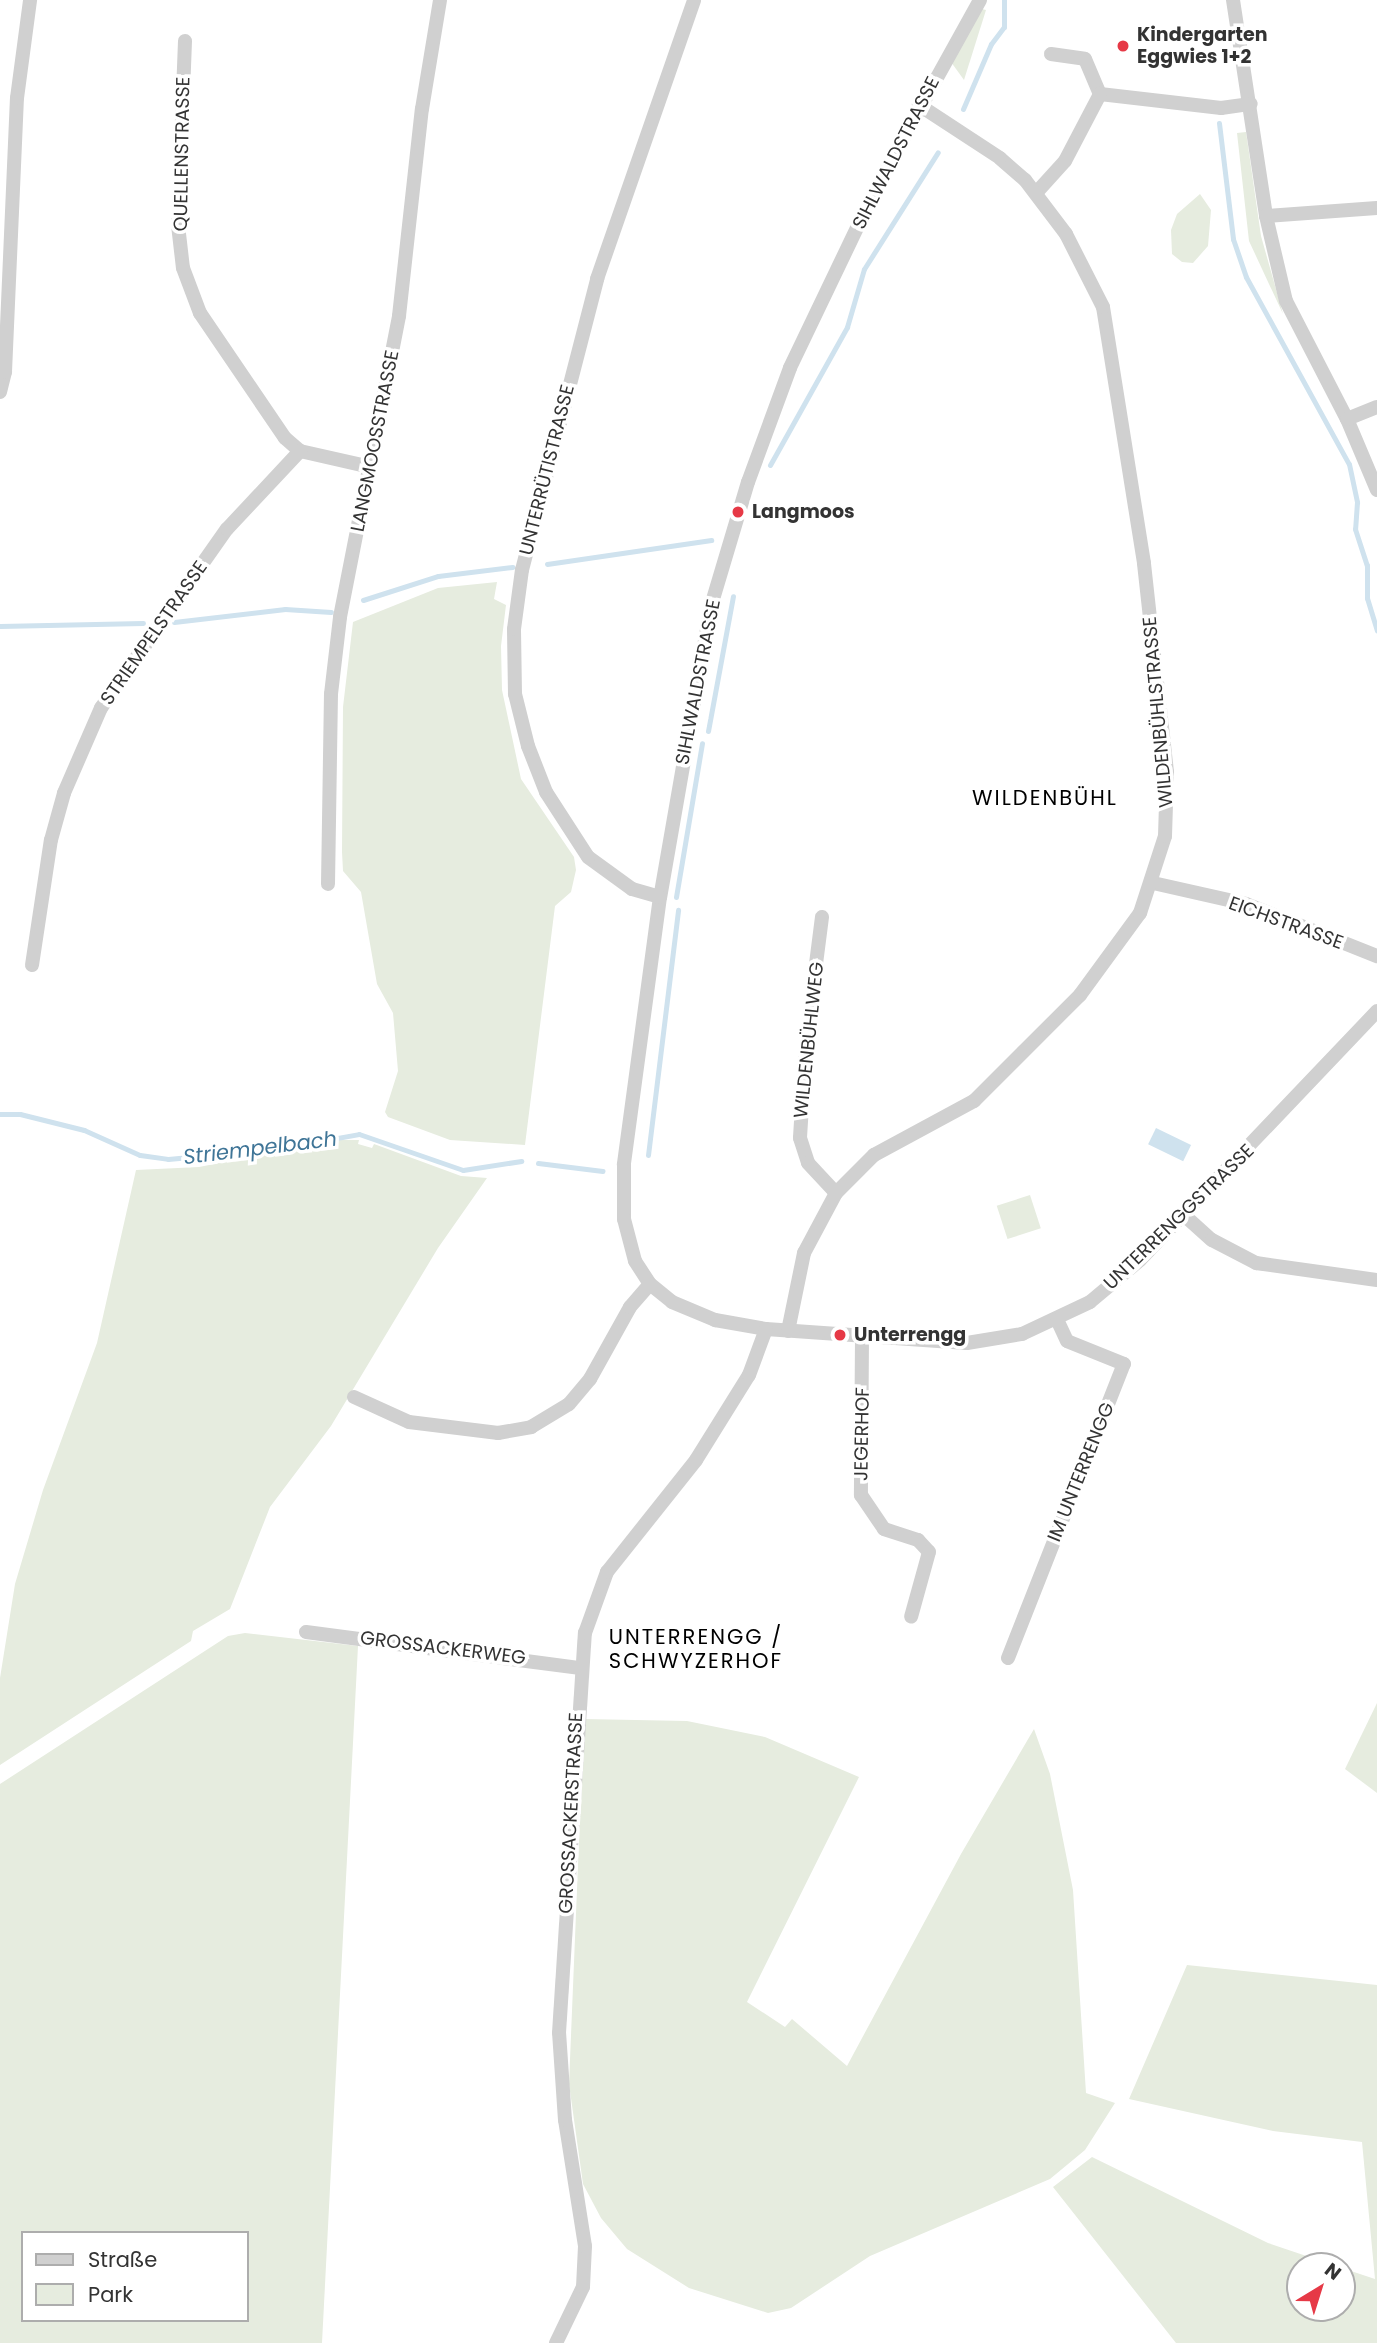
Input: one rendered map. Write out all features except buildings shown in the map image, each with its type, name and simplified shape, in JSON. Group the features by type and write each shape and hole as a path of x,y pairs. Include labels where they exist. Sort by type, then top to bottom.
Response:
{"street":[{"path":"0,392 5,372 17,99 30,0"},
{"name":"LANGMOOSSTRASSE","path":"328,884 331,694 340,617 399,316 422,109 440,0"},
{"name":"UNTERRÜTISTRASSE","path":"660,897 632,889 588,857 546,792 528,746 515,694 514,629 522,570 597,279 695,0"},
{"name":"SIHLWALDSTRASSE","path":"766,1329 697,1316 650,1284 629,1245 624,1165 660,897 703,639 745,492 790,368 919,105 980,0"},
{"path":"1233,0 1266,216 1286,301 1347,419 1377,490"},
{"name":"QUELLENSTRASSE","path":"185,41 178,225 183,268 200,313 219,345 285,438 300,451"},
{"path":"1051,54 1085,59 1100,94"},
{"path":"1100,94 1221,108 1251,104"},
{"path":"1036,193 1065,161 1100,94"},
{"name":"WILDENBÜHLSTRASSE","path":"788,1331 804,1253 836,1193 874,1154 940,1122 1000,1077 1101,971 1128,934 1153,883 1165,836 1167,772 1113,352 1103,307 1087,272 1036,193 1000,158 919,105"},
{"path":"1266,216 1377,208"},
{"path":"1347,419 1377,407"},
{"path":"300,451 371,467"},
{"name":"STRIEMPELSTRASSE","path":"32,965 51,840 64,793 101,708 227,529 300,451"},
{"name":"EICHSTRASSE","path":"1153,883 1246,904 1377,956"},
{"name":"WILDENBÜHLWEG","path":"822,917 806,1042 800,1138 808,1163 836,1193"},
{"name":"UNTERRENGGSTRASSE","path":"766,1329 967,1343 1007,1338 1057,1320 1116,1281 1185,1216 1377,1011"},
{"path":"1185,1216 1212,1240 1256,1263 1377,1280"},
{"path":"354,1397 409,1422 498,1433 531,1427 569,1404 590,1379 630,1307 650,1284"},
{"name":"IM UNTERRENGG","path":"1008,1658 1124,1364 1068,1341 1057,1320"},
{"name":"GROSSACKERSTRASSE","path":"556,2343 583,2287 585,2246 565,2120 559,2034 579,1668 585,1633 607,1572 696,1460 749,1375 766,1329"},
{"name":"JEGERHOF","path":"862,1336 861,1495 884,1529 918,1540 929,1552 911,1617"},
{"name":"GROSSACKERWEG","path":"306,1632 579,1668"}],"green space":[{"path":"982,9 986,10 964,80 951,62"},
{"path":"1246,132 1261,236 1283,314 1249,241 1237,133"},
{"path":"1200,194 1211,210 1208,246 1193,263 1182,262 1172,254 1171,230 1177,214"},
{"path":"497,582 494,599 506,605 501,646 502,690 521,779 574,857 576,870 571,892 555,906 525,1145 450,1140 388,1117 385,1112 398,1071 393,1013 377,984 361,892 343,871 342,852 343,707 353,622 438,588"},
{"path":"335,1140 359,1140 358,1144 372,1148 374,1144 461,1176 487,1178 438,1248 331,1426 270,1507 230,1609 193,1631 191,1641 0,1765 0,1678 15,1584 43,1490 97,1343 136,1170 199,1167"},
{"path":"1030,1195 1041,1228 1008,1239 997,1206"},
{"path":"245,1633 358,1646 322,2343 0,2343 0,1784 228,1636"},
{"path":"1377,1703 1377,1793 1345,1769"},
{"path":"584,1719 687,1721 765,1737 859,1777 747,2002 785,2027 792,2019 847,2066 961,1854 1034,1729 1050,1774 1073,1890 1086,2093 1115,2103 1085,2150 1050,2179 870,2256 791,2308 768,2313 689,2288 627,2249 601,2218 583,2184 569,2084"},
{"path":"1187,1965 1377,1985 1377,2343 1176,2343 1053,2187 1092,2157 1268,2243 1295,2252 1286,2252 1286,2322 1356,2322 1356,2273 1375,2279 1362,2142 1273,2131 1129,2099"}],"water":[{"path":"1156,1128 1191,1145 1183,1161 1148,1144"}],"waterway":[{"name":"Striempelbach","path":"963,109 991,44 1004,27 1004,0"},
{"path":"1219,123 1233,239 1246,277 1349,464 1357,502 1355,529 1367,565 1367,598 1377,630"},
{"name":"Striempelbach","path":"770,465 847,327 864,269 938,152"},
{"path":"547,564 711,540"},
{"path":"363,600 438,576 512,567"},
{"name":"Striempelbach","path":"708,731 733,596"},
{"path":"174,622 285,609 331,612"},
{"path":"0,626 143,623"},
{"name":"Striempelbach","path":"676,897 702,743"},
{"name":"Striempelbach","path":"648,1155 678,910"},
{"name":"Striempelbach","path":"0,1114 20,1114 84,1130 140,1155 168,1159 276,1149 359,1134 463,1170 521,1161"},
{"name":"Striempelbach","path":"538,1163 603,1171"}],"place":[{"name":"Kindergarten Eggwies 1+2","path":"1123,46"},
{"name":"Langmoos","path":"738,512"},
{"name":"Unterrengg","path":"840,1335"}],"district":[{"name":"WILDENBÜHL","path":"1045,798"},
{"name":"UNTERRENGG / SCHWYZERHOF","path":"696,1649"}]}
